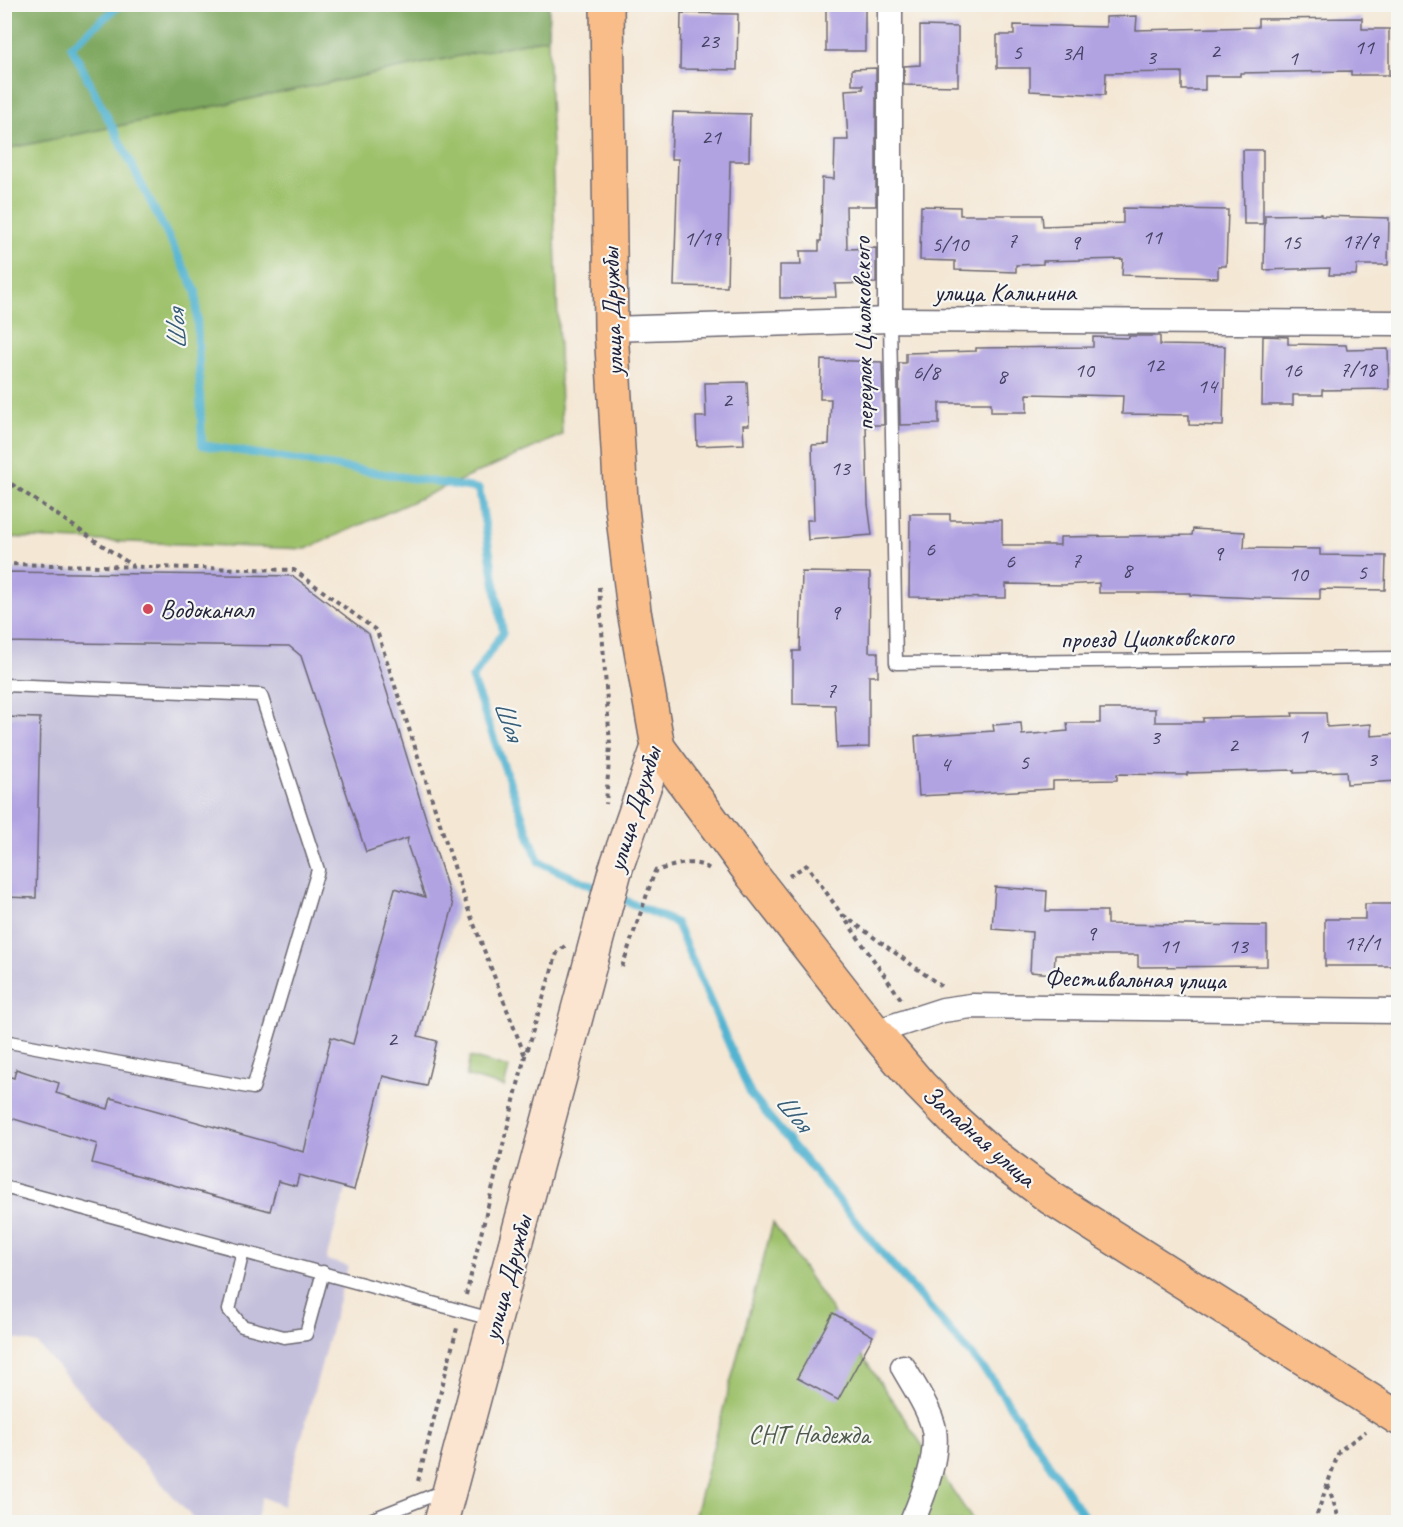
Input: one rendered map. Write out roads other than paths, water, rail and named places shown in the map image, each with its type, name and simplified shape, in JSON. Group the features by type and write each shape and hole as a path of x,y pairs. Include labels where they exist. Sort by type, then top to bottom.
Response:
{"main road":[{"name":"улица Дружбы","path":"441,1522 496,1320 586,934 615,871 658,747 634,611 621,500 611,328 607,4"},
{"name":"Западная улица","path":"658,747 753,876 874,1032 920,1085 991,1153 1042,1191 1395,1416"}],"street":[{"name":"переулок Циолковского","path":"890,4 890,320"},
{"name":"улица Калинина","path":"611,328 890,320 1398,323"},
{"name":"Фестивальная улица","path":"874,1032 943,1010 971,1006 1398,1011"},
{"path":"903,1367 933,1423 935,1447 928,1478 912,1522"}],"lane":[{"name":"переулок Циолковского","path":"890,320 896,663"},
{"name":"проезд Циолковского","path":"896,663 1398,658"},
{"path":"4,685 261,695 318,870 253,1088 4,1041"},
{"path":"4,1187 496,1320"},
{"path":"243,1251 229,1310 242,1326 253,1329 284,1337 306,1334 323,1272"},
{"path":"365,1522 450,1489"}],"waterway":[{"name":"Шоя","path":"121,4 71,46 196,291 202,445 479,489 503,632 472,679 539,862 601,890"},
{"name":"Шоя","path":"615,896 676,923 751,1095 889,1261 992,1379 1088,1522"}],"place":[{"name":"Водоканал","path":"148,609"}],"park label":[{"name":"СНТ Надежда","path":"809,1434"}]}
